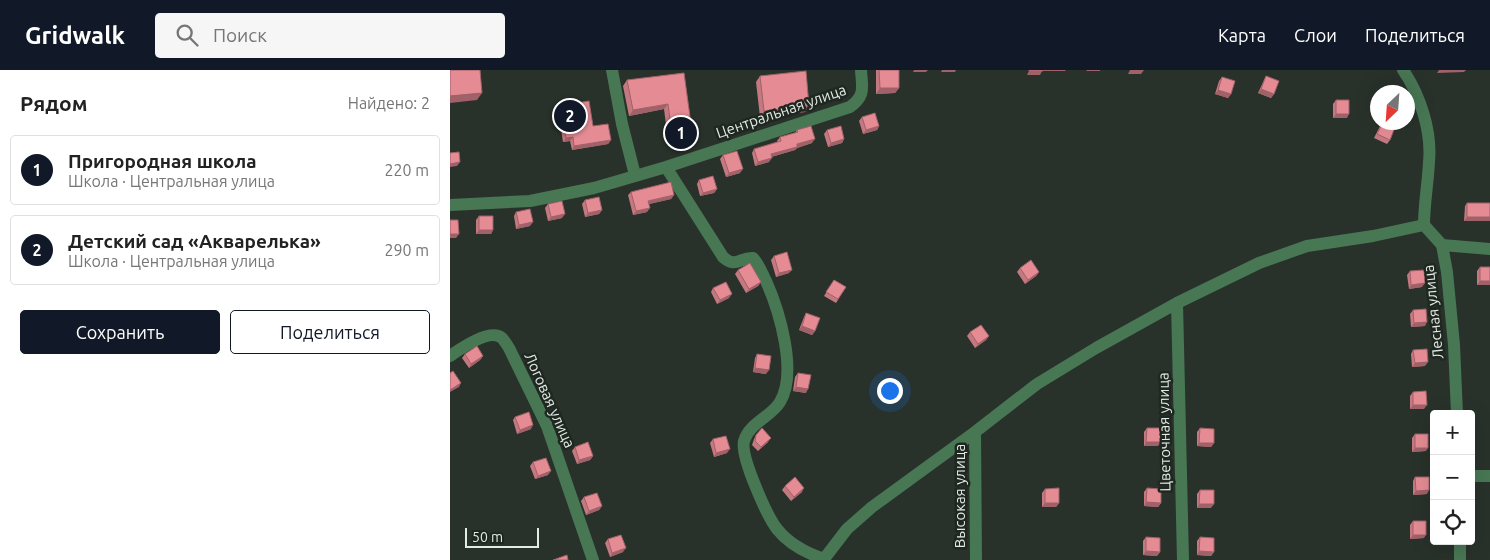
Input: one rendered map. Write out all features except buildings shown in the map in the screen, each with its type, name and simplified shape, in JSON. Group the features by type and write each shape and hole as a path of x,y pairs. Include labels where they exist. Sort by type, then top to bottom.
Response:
{"street":[{"path":"612,70 622,124 635,176"},
{"name":"Центральная улица","path":"450,206 530,201 594,188 666,167 850,107 858,101 863,92 861,70"},
{"path":"666,167 724,257 731,263 753,258 759,266 775,301 784,334 787,371 784,394 778,405 747,434 744,439 744,452 752,478 777,528 794,545 824,559 838,538 854,522 1036,384 1096,348 1177,303 1259,263 1308,246 1373,236 1424,225 1430,161 1429,144 1419,101 1410,80 1403,70"},
{"name":"Лесная улица","path":"1424,225 1442,245 1451,302 1457,410"},
{"path":"1442,245 1490,249"},
{"name":"Цветочная улица","path":"1177,303 1183,560"},
{"name":"Логовая улица","path":"450,356 463,346 492,334 501,337 509,348 547,426 593,560"},
{"name":"Высокая улица","path":"975,432 976,560"},
{"path":"1475,476 1490,476"},
{"path":"1460,545 1460,560"}],"place":[{"name":"Детский сад «Акварелька»","path":"570,116"},
{"name":"Пригородная школа","path":"681,133"}]}
